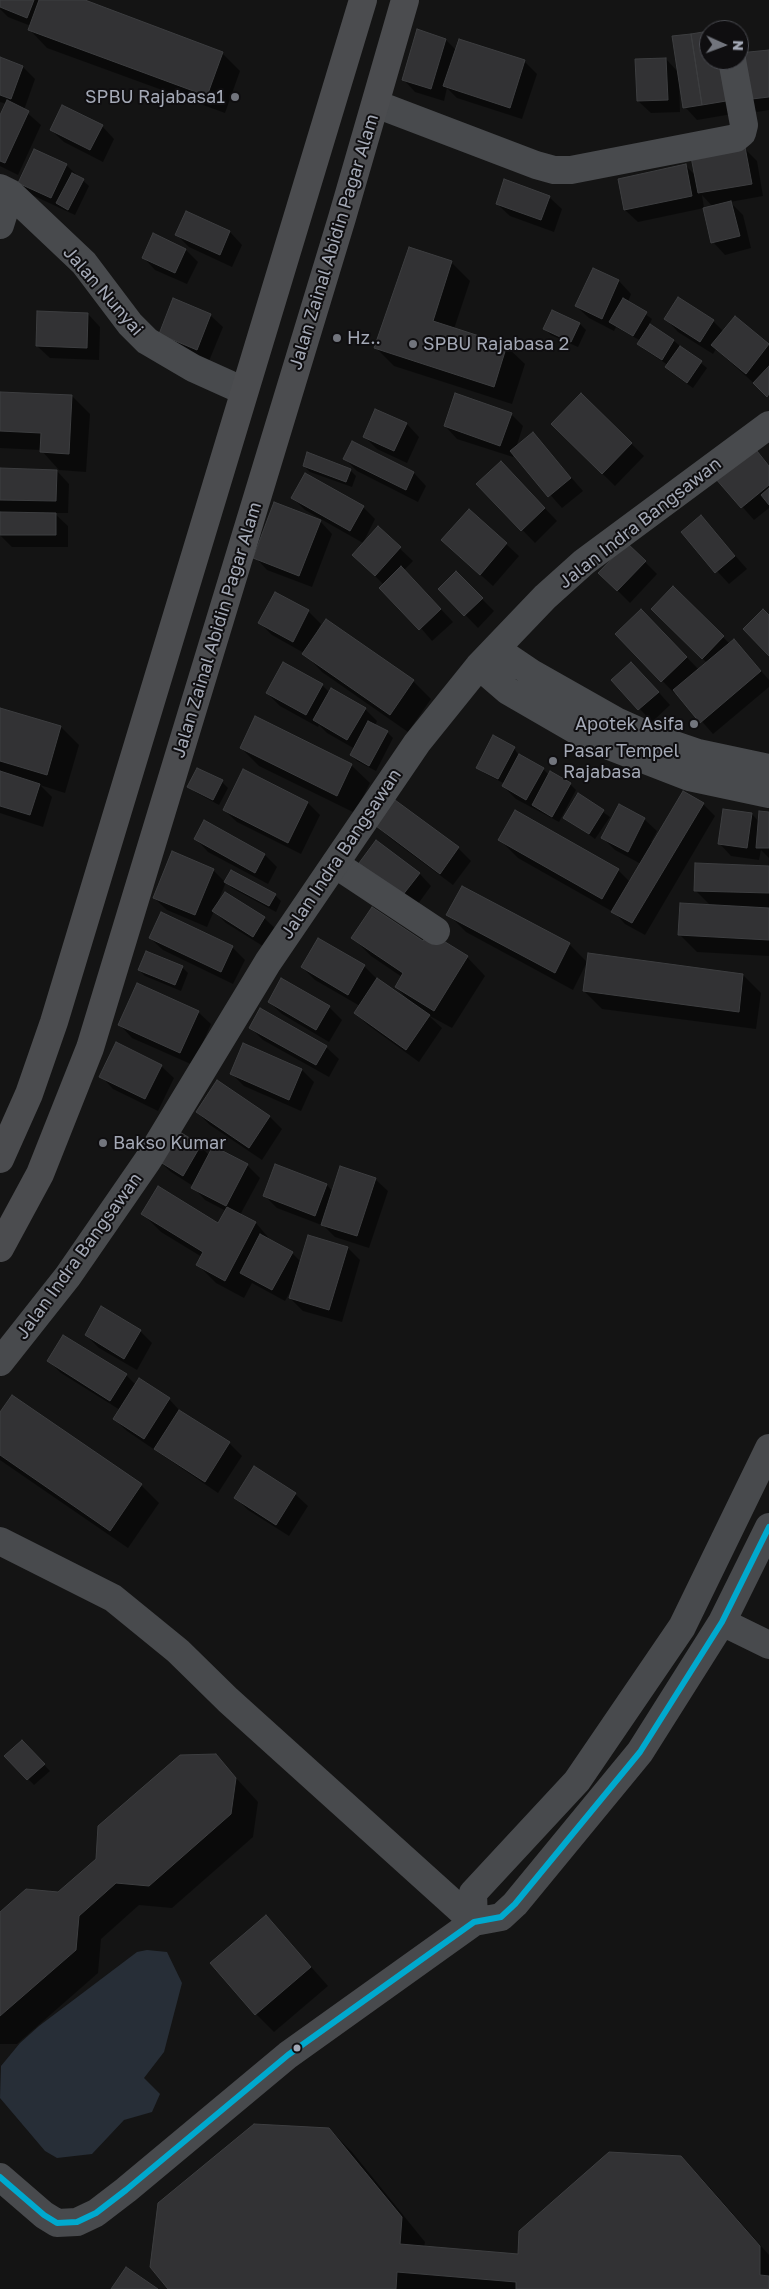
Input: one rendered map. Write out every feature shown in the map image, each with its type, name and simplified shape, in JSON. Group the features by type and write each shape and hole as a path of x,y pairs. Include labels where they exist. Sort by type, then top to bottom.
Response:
{"highway":[{"path":"0,1159 29,1094 54,1022 363,0"},
{"name":"Jalan Zainal Abidin Pagar Alam","path":"0,1248 40,1174 90,1048 376,104 405,0"}],"street":[{"path":"376,104 536,165 554,170 571,170 736,138 742,133 744,125 734,70"},
{"name":"Jalan Nunyai","path":"5,190 84,263 130,324 147,341 193,368 244,391"},
{"path":"0,225 5,190"},
{"name":"Jalan Indra Bangsawan","path":"0,1362 68,1276 148,1160 268,962 416,743 487,658 545,597 584,562 769,425"},
{"path":"487,658 533,674 616,721 654,738 698,753 769,768"},
{"path":"487,658 508,691 591,739 689,777 769,794"},
{"path":"335,864 436,931"},
{"path":"474,1922 473,1892 577,1781 682,1626 769,1448"},
{"path":"0,2177 44,2215 57,2223 77,2222 96,2213 288,2055 474,1922 500,1917 515,1904 640,1752 722,1622 769,1527"},
{"path":"0,1541 113,1598 178,1650 228,1700 474,1922"},
{"path":"722,1622 769,1645"}],"shaded area":[{"path":"147,1950 167,1952 182,1983 164,2052 144,2078 160,2094 152,2112 124,2120 92,2154 57,2158 45,2151 0,2098 1,2066 20,2043 39,2026 137,1952"}],"building":[{"path":"0,0 34,0 27,18 0,7"},
{"path":"39,0 85,0 223,52 207,96 28,30"},
{"path":"417,29 446,39 431,89 402,80"},
{"path":"699,33 699,70 721,70 726,101 702,105 691,34"},
{"path":"691,34 702,105 683,108 672,36"},
{"path":"459,39 525,60 510,108 443,86"},
{"path":"769,50 769,97 743,100 740,70 749,70 749,52"},
{"path":"0,57 23,66 11,99 0,95"},
{"path":"666,58 668,100 637,101 635,59"},
{"path":"7,100 29,111 5,163 0,161 0,115"},
{"path":"62,105 103,125 90,150 50,130"},
{"path":"745,147 752,184 698,193 691,157"},
{"path":"34,149 67,164 51,198 18,183"},
{"path":"686,164 692,196 624,210 618,179"},
{"path":"72,173 84,179 68,210 56,203"},
{"path":"504,179 550,196 541,220 496,204"},
{"path":"731,201 740,236 711,243 703,208"},
{"path":"186,211 230,231 220,255 175,235"},
{"path":"153,233 186,249 175,273 142,258"},
{"path":"409,247 452,261 433,321 507,345 494,387 374,348"},
{"path":"593,268 619,280 602,319 575,306"},
{"path":"678,297 714,320 700,342 664,319"},
{"path":"173,298 211,314 197,350 159,334"},
{"path":"623,298 647,312 633,336 609,322"},
{"path":"552,310 580,323 571,342 543,329"},
{"path":"37,311 88,313 87,348 36,346"},
{"path":"735,316 769,344 746,374 711,345"},
{"path":"650,324 674,340 662,360 637,344"},
{"path":"680,346 702,361 687,383 665,367"},
{"path":"769,366 769,394 767,397 753,383"},
{"path":"0,392 72,395 69,454 40,452 41,433 0,431"},
{"path":"455,393 512,413 500,446 444,426"},
{"path":"581,393 632,443 602,474 551,424"},
{"path":"375,409 407,423 394,451 363,437"},
{"path":"533,432 571,478 548,497 510,451"},
{"path":"352,441 414,472 406,490 343,459"},
{"path":"753,446 769,466 769,485 741,508 715,478"},
{"path":"307,452 351,469 346,482 303,466"},
{"path":"501,461 545,508 521,531 476,484"},
{"path":"0,468 57,470 56,501 0,500"},
{"path":"305,473 364,506 350,531 291,498"},
{"path":"769,488 769,505 761,495"},
{"path":"274,502 321,520 299,576 253,558"},
{"path":"469,509 507,543 480,575 441,540"},
{"path":"0,512 56,513 56,535 0,535"},
{"path":"701,515 735,556 715,573 681,532"},
{"path":"378,526 401,547 375,576 352,555"},
{"path":"627,543 646,561 617,591 598,573"},
{"path":"401,566 441,609 419,630 379,588"},
{"path":"456,571 483,598 464,616 438,589"},
{"path":"673,586 724,636 702,659 651,609"},
{"path":"275,592 309,610 293,642 258,623"},
{"path":"641,609 687,657 661,682 615,634"},
{"path":"763,609 769,615 769,656 743,629"},
{"path":"326,619 414,680 390,715 302,654"},
{"path":"734,639 761,671 700,723 673,690"},
{"path":"283,662 323,684 306,715 266,693"},
{"path":"631,662 659,692 638,710 611,680"},
{"path":"331,688 366,708 347,740 313,720"},
{"path":"0,708 61,726 47,775 0,761"},
{"path":"255,716 352,764 337,796 240,748"},
{"path":"368,721 388,731 369,766 350,755"},
{"path":"493,735 515,747 498,779 476,768"},
{"path":"519,754 544,768 526,800 502,786"},
{"path":"197,768 223,780 213,800 187,787"},
{"path":"243,769 308,802 288,843 223,810"},
{"path":"0,771 40,784 30,815 0,806"},
{"path":"550,771 571,783 552,817 532,805"},
{"path":"683,791 704,803 632,923 611,912"},
{"path":"578,793 604,810 589,834 563,818"},
{"path":"395,800 459,847 440,874 376,826"},
{"path":"619,804 645,818 628,852 601,838"},
{"path":"723,809 752,813 747,848 718,844"},
{"path":"515,810 619,869 602,899 498,840"},
{"path":"759,811 769,812 769,848 756,848"},
{"path":"204,820 265,854 255,873 194,839"},
{"path":"376,840 420,873 402,896 359,863"},
{"path":"172,851 214,869 195,915 153,898"},
{"path":"695,863 769,866 769,893 694,891"},
{"path":"231,870 276,894 269,906 224,882"},
{"path":"462,886 570,943 555,973 446,915"},
{"path":"225,892 265,917 253,937 212,911"},
{"path":"680,903 769,908 769,940 678,935"},
{"path":"372,907 423,941 429,932 468,956 434,1011 395,987 403,973 351,938"},
{"path":"161,912 233,946 221,972 149,938"},
{"path":"318,938 365,965 348,995 301,967"},
{"path":"146,951 183,966 175,985 138,970"},
{"path":"588,953 743,974 739,1012 583,991"},
{"path":"281,978 330,1006 316,1030 268,1002"},
{"path":"377,978 430,1015 406,1050 354,1013"},
{"path":"137,983 199,1011 180,1053 118,1025"},
{"path":"260,1008 327,1046 316,1065 249,1028"},
{"path":"116,1042 162,1065 145,1099 99,1077"},
{"path":"243,1043 302,1069 289,1100 230,1074"},
{"path":"217,1080 270,1116 249,1148 196,1112"},
{"path":"175,1129 201,1145 183,1176 157,1160"},
{"path":"213,1146 248,1164 226,1206 191,1188"},
{"path":"275,1164 327,1184 315,1216 263,1196"},
{"path":"340,1166 376,1178 357,1236 321,1225"},
{"path":"158,1186 218,1223 227,1207 256,1222 225,1281 196,1265 203,1252 141,1214"},
{"path":"260,1234 293,1252 272,1290 240,1273"},
{"path":"308,1235 348,1247 329,1310 289,1298"},
{"path":"101,1306 141,1330 124,1359 85,1335"},
{"path":"63,1335 127,1374 110,1401 47,1361"},
{"path":"139,1378 170,1398 144,1439 113,1419"},
{"path":"12,1395 142,1484 110,1531 0,1455 0,1412"},
{"path":"179,1410 230,1442 205,1482 154,1449"},
{"path":"254,1466 296,1493 276,1525 234,1498"},
{"path":"22,1740 45,1764 27,1780 4,1756"},
{"path":"216,1754 236,1778 231,1814 149,1886 116,1883 79,1916 76,1950 0,2016 0,1912 26,1889 58,1892 96,1859 98,1826 180,1755"},
{"path":"266,1915 311,1967 255,2015 210,1963"},
{"path":"254,2124 329,2128 402,2217 400,2244 518,2254 519,2231 609,2152 681,2156 760,2246 760,2275 769,2276 769,2289 516,2289 516,2282 397,2272 396,2289 168,2289 150,2267 158,2203"},
{"path":"126,2267 158,2289 111,2289"}],"transit line":[{"path":"0,2177 44,2215 57,2223 77,2222 96,2213 288,2055 474,1922 501,1917 515,1904 640,1752 722,1622 769,1527"}],"place":[{"name":"SPBU Rajabasa1","path":"235,97"},
{"name":"Hz..","path":"337,338"},
{"name":"SPBU Rajabasa 2","path":"413,344"},
{"name":"Apotek Asifa","path":"694,724"},
{"name":"Pasar Tempel Rajabasa","path":"553,761"},
{"name":"Bakso Kumar","path":"103,1143"}]}
